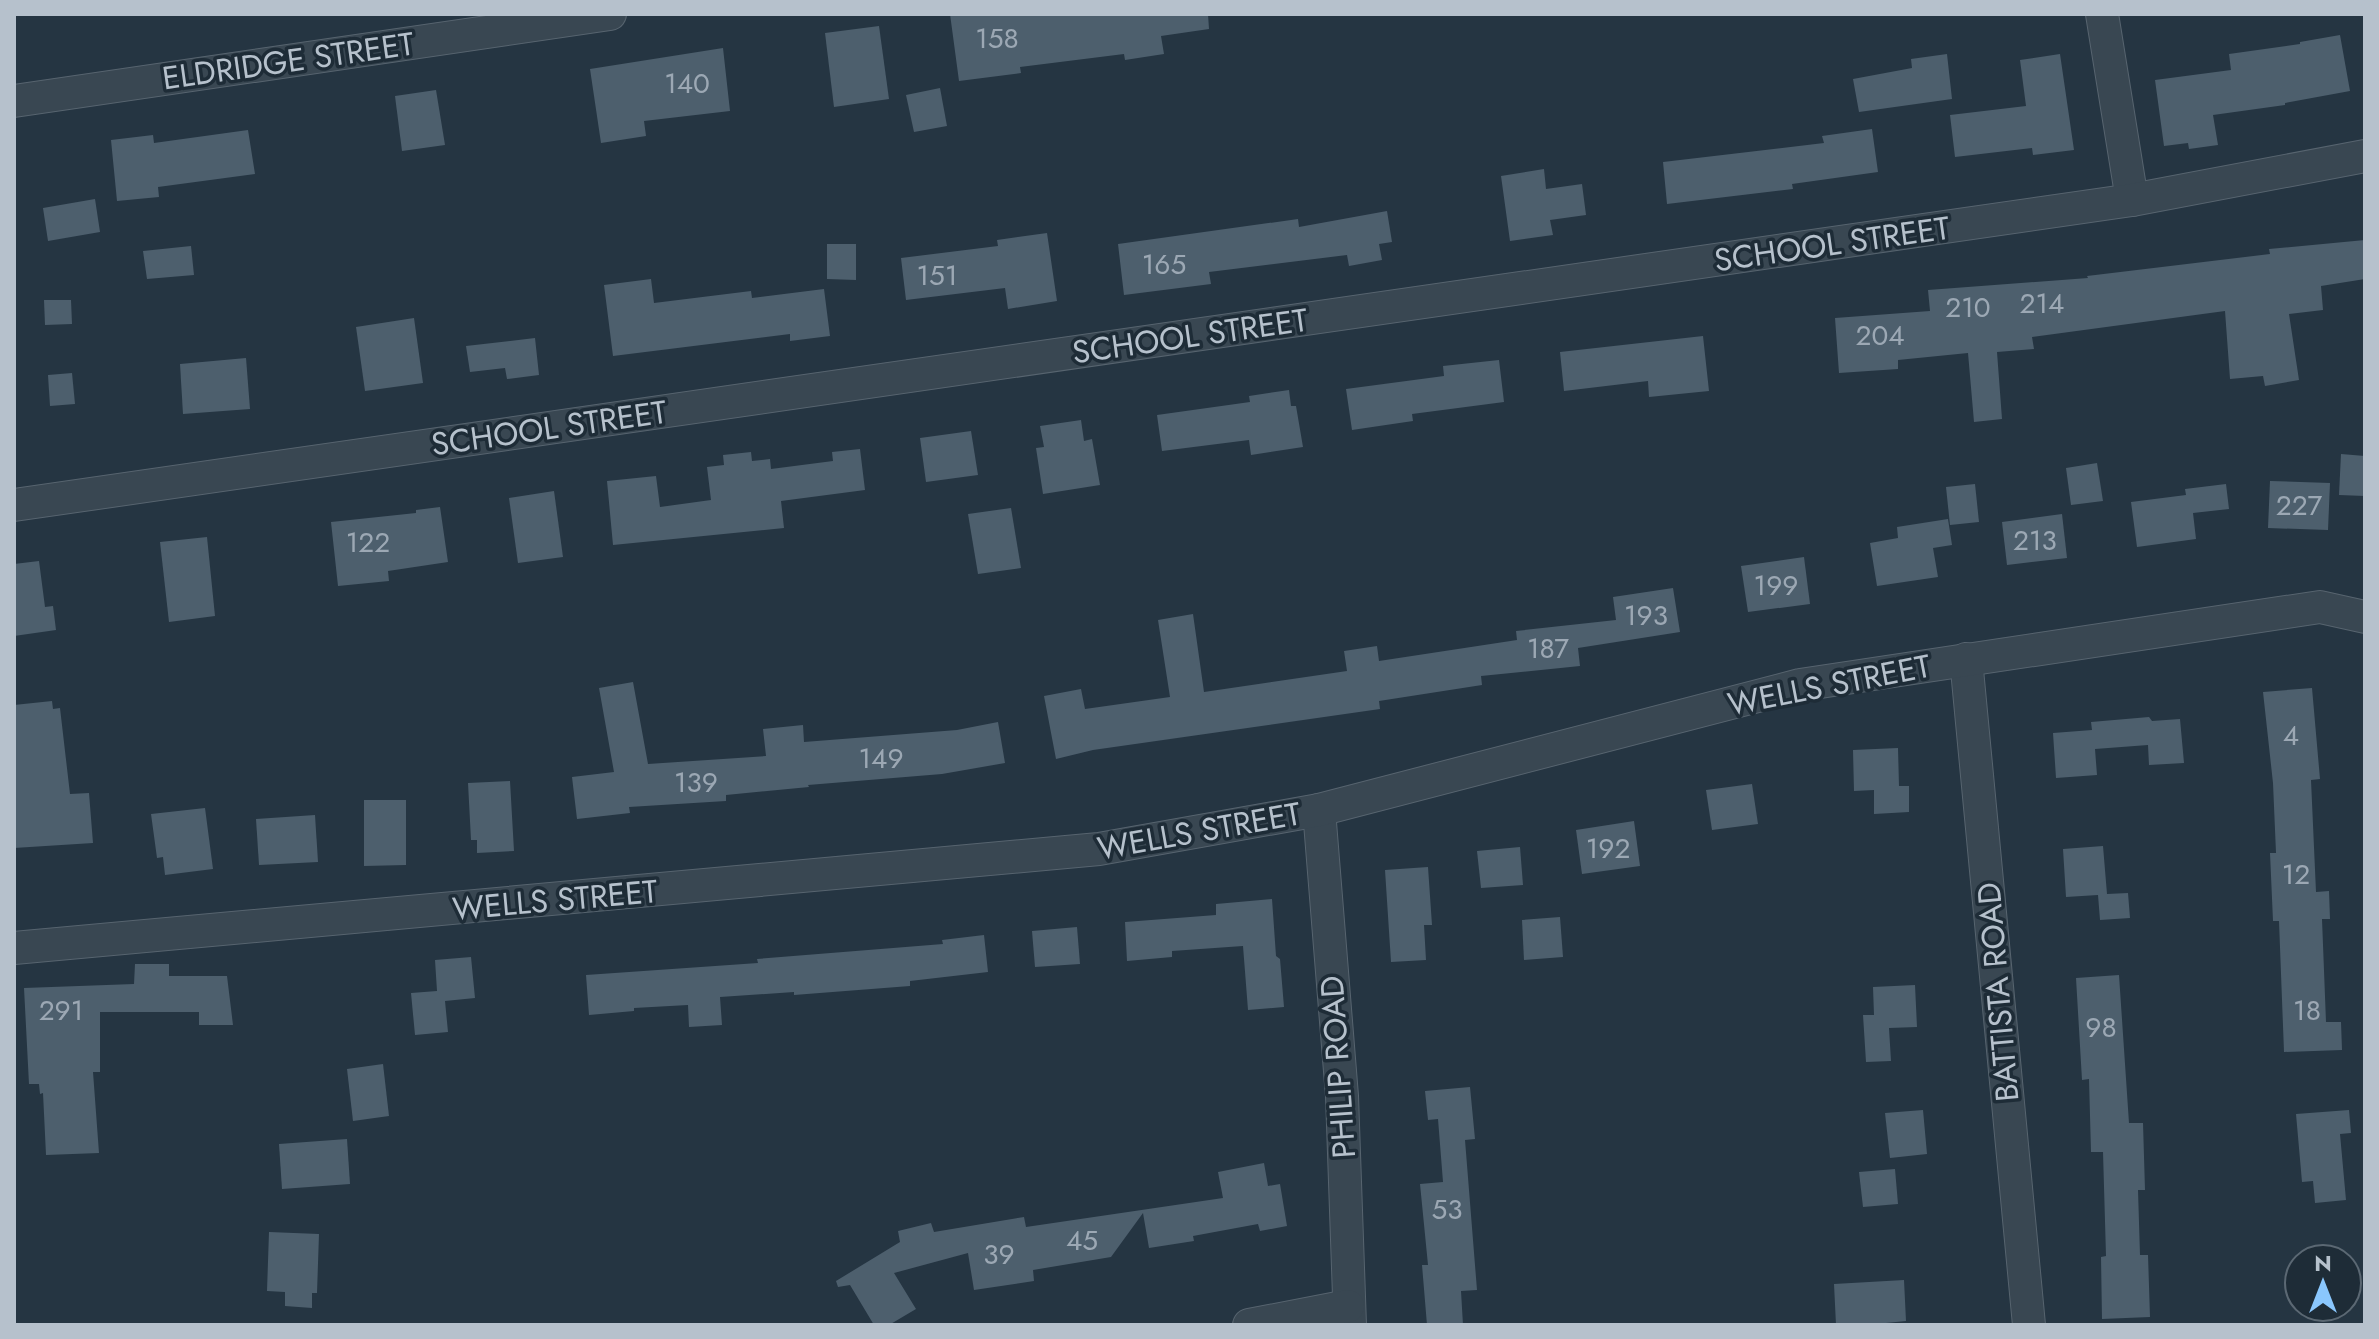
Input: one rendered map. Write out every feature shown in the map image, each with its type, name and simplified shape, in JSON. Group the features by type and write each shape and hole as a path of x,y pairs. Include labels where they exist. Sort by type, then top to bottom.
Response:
{"street":[{"name":"ELDRIDGE STREET","path":"14,101 610,14"},
{"path":"2102,14 2132,200"},
{"name":"SCHOOL STREET","path":"14,505 2132,200 2365,156"},
{"name":"WELLS STREET","path":"14,948 1099,849 1319,810 1800,685 2320,607 2365,616"},
{"name":"BATTISTA ROAD","path":"1966,659 2029,1325"},
{"name":"PHILIP ROAD","path":"1319,810 1342,1096 1349,1316"},
{"path":"1249,1325 1349,1316"}],"building":[{"path":"950,14 1208,14 1209,29 1161,36 1164,54 1125,60 1124,54 1020,67 1021,73 959,81"},
{"path":"879,26 889,99 834,107 825,33"},
{"path":"2340,35 2350,91 2285,105 2213,115 2218,145 2189,149 2188,143 2164,146 2155,80 2231,70 2229,54"},
{"path":"723,48 730,111 644,121 646,136 601,143 590,69"},
{"path":"1947,54 1952,99 1859,112 1853,79 1912,68 1911,59"},
{"path":"2060,54 2074,150 2033,155 2032,148 1955,157 1950,115 2026,106 2020,60"},
{"path":"940,88 947,126 914,132 906,95"},
{"path":"436,90 445,145 402,151 395,96"},
{"path":"1872,129 1878,172 1792,184 1793,189 1667,204 1663,162 1824,143 1822,136"},
{"path":"248,130 255,174 158,187 159,197 117,201 111,140 153,135 154,143"},
{"path":"1544,169 1546,189 1582,184 1586,215 1550,220 1553,235 1510,241 1501,176"},
{"path":"95,199 100,232 48,241 43,208"},
{"path":"1387,211 1392,242 1379,244 1382,260 1349,266 1347,255 1209,272 1211,284 1124,295 1118,244 1298,219 1299,227"},
{"path":"1047,233 1057,301 1008,309 1005,288 906,300 901,258 998,246 997,240"},
{"path":"2365,240 2365,279 2321,286 2323,310 2289,314 2299,380 2265,386 2263,376 2230,379 2225,311 2032,337 2034,349 1997,352 2002,419 1974,422 1968,353 1898,360 1898,369 1839,373 1835,318 1930,311 1928,290 2088,278 2270,254 2269,249"},
{"path":"827,244 856,244 856,280 827,279"},
{"path":"191,246 194,275 147,279 143,251"},
{"path":"651,279 654,303 751,291 752,298 824,289 830,336 790,341 790,334 613,356 604,285"},
{"path":"44,300 71,300 72,324 45,325"},
{"path":"414,318 423,383 365,391 356,327"},
{"path":"1703,336 1709,391 1649,397 1648,381 1564,391 1560,352"},
{"path":"535,338 539,375 507,379 505,368 470,372 466,346"},
{"path":"246,358 250,409 183,414 180,364"},
{"path":"1499,360 1504,402 1412,414 1413,421 1352,430 1346,389 1444,376 1443,366"},
{"path":"72,373 75,404 50,406 48,375"},
{"path":"1289,390 1291,406 1296,406 1303,447 1251,455 1249,440 1162,451 1157,415 1250,402 1249,396"},
{"path":"1081,420 1084,441 1092,439 1100,485 1043,494 1036,448 1044,447 1040,426"},
{"path":"971,431 978,475 926,482 920,438"},
{"path":"860,449 865,490 781,501 784,528 613,545 607,481 656,476 660,507 711,500 707,467 724,465 723,455 751,452 752,461 770,459 771,469 833,461 832,452"},
{"path":"2341,454 2365,456 2365,496 2339,495"},
{"path":"2097,463 2103,501 2071,505 2066,468"},
{"path":"2270,481 2330,483 2328,530 2268,528"},
{"path":"1975,484 1979,522 1950,525 1946,487"},
{"path":"2226,484 2229,509 2193,513 2196,539 2137,547 2131,502 2186,495 2185,489"},
{"path":"554,491 563,557 518,563 509,498"},
{"path":"440,507 448,562 388,571 389,581 338,586 331,522 416,513 416,510"},
{"path":"1011,508 1021,568 978,574 968,514"},
{"path":"2062,514 2067,558 2007,565 2002,522"},
{"path":"1948,519 1952,545 1933,548 1938,577 1877,586 1870,543 1898,538 1897,527"},
{"path":"207,537 215,616 169,622 160,542"},
{"path":"1804,557 1810,604 1748,612 1741,566"},
{"path":"39,561 45,607 53,606 56,630 14,636 14,564"},
{"path":"1673,588 1680,632 1578,648 1580,666 1481,676 1482,685 1379,701 1380,709 1093,750 1056,759 1044,696 1081,689 1085,709 1170,697 1158,620 1193,614 1204,692 1347,671 1344,651 1377,646 1379,661 1517,640 1516,631 1616,620 1613,597"},
{"path":"633,682 648,764 766,756 763,729 803,725 804,742 957,730 998,722 1005,763 942,774 726,795 726,801 629,807 630,813 577,819 572,777 614,772 599,688"},
{"path":"2312,688 2320,779 2311,780 2316,892 2329,891 2330,919 2322,919 2326,1022 2341,1022 2342,1050 2284,1052 2279,921 2273,921 2270,853 2276,853 2273,783 2263,692"},
{"path":"52,701 53,709 60,708 70,794 89,793 93,843 14,848 14,705"},
{"path":"2149,717 2152,721 2180,719 2184,763 2149,765 2148,745 2095,749 2097,775 2056,778 2053,733 2092,730 2091,722"},
{"path":"1898,748 1899,786 1909,786 1909,812 1874,814 1874,790 1854,791 1853,750"},
{"path":"510,781 514,851 477,853 477,840 471,840 468,783"},
{"path":"1752,784 1758,824 1712,830 1706,790"},
{"path":"364,800 406,800 406,865 364,866"},
{"path":"205,808 213,869 165,875 163,857 157,858 151,814"},
{"path":"315,815 318,862 259,865 256,819"},
{"path":"1634,821 1640,866 1582,874 1576,830"},
{"path":"2103,846 2107,894 2128,893 2130,918 2100,920 2098,895 2066,897 2063,849"},
{"path":"1520,847 1523,885 1481,888 1477,851"},
{"path":"1428,867 1432,925 1424,925 1426,960 1391,962 1385,870"},
{"path":"1272,899 1284,1007 1248,1010 1243,946 1172,951 1172,957 1127,961 1125,922 1216,915 1216,904"},
{"path":"1560,917 1563,957 1524,960 1522,920"},
{"path":"1077,927 1080,964 1035,967 1032,931"},
{"path":"984,935 988,972 910,981 910,986 720,997 722,1025 689,1027 688,1005 634,1008 634,1011 589,1015 586,975 758,963 757,959 943,944 942,940"},
{"path":"471,957 475,998 445,1001 448,1032 415,1035 411,993 437,991 435,960"},
{"path":"135,964 169,964 169,976 227,976 233,1025 199,1025 199,1012 100,1012 100,1072 93,1072 99,1153 46,1155 43,1093 40,1094 39,1084 29,1084 24,988 134,984"},
{"path":"2119,975 2129,1123 2143,1123 2145,1190 2138,1190 2140,1255 2148,1255 2150,1317 2102,1319 2101,1257 2106,1256 2103,1152 2091,1152 2089,1079 2082,1080 2076,978"},
{"path":"1915,985 1917,1027 1889,1028 1891,1061 1866,1062 1863,1015 1874,1015 1873,987"},
{"path":"383,1064 389,1116 353,1121 347,1069"},
{"path":"1470,1087 1475,1139 1465,1140 1477,1290 1461,1291 1463,1325 1427,1325 1422,1265 1428,1265 1420,1184 1443,1182 1438,1119 1428,1120 1425,1091"},
{"path":"1923,1110 1927,1154 1890,1158 1885,1113"},
{"path":"2349,1110 2351,1133 2340,1134 2346,1200 2315,1203 2313,1181 2302,1182 2296,1114"},
{"path":"347,1139 350,1184 282,1189 279,1144"},
{"path":"1264,1163 1268,1186 1280,1184 1287,1226 1260,1231 1258,1224 1193,1236 1194,1241 1149,1248 1143,1213 1111,1257 1033,1270 1034,1281 974,1290 968,1253 894,1273 916,1309 889,1325 874,1325 850,1285 838,1287 836,1281 900,1242 898,1231 931,1223 934,1232 1024,1217 1026,1227 1223,1198 1218,1172"},
{"path":"1895,1169 1898,1204 1863,1207 1859,1172"},
{"path":"269,1232 319,1234 317,1293 312,1293 312,1308 285,1306 285,1292 267,1291"},
{"path":"1904,1280 1906,1321 1886,1325 1836,1325 1834,1284"}]}
